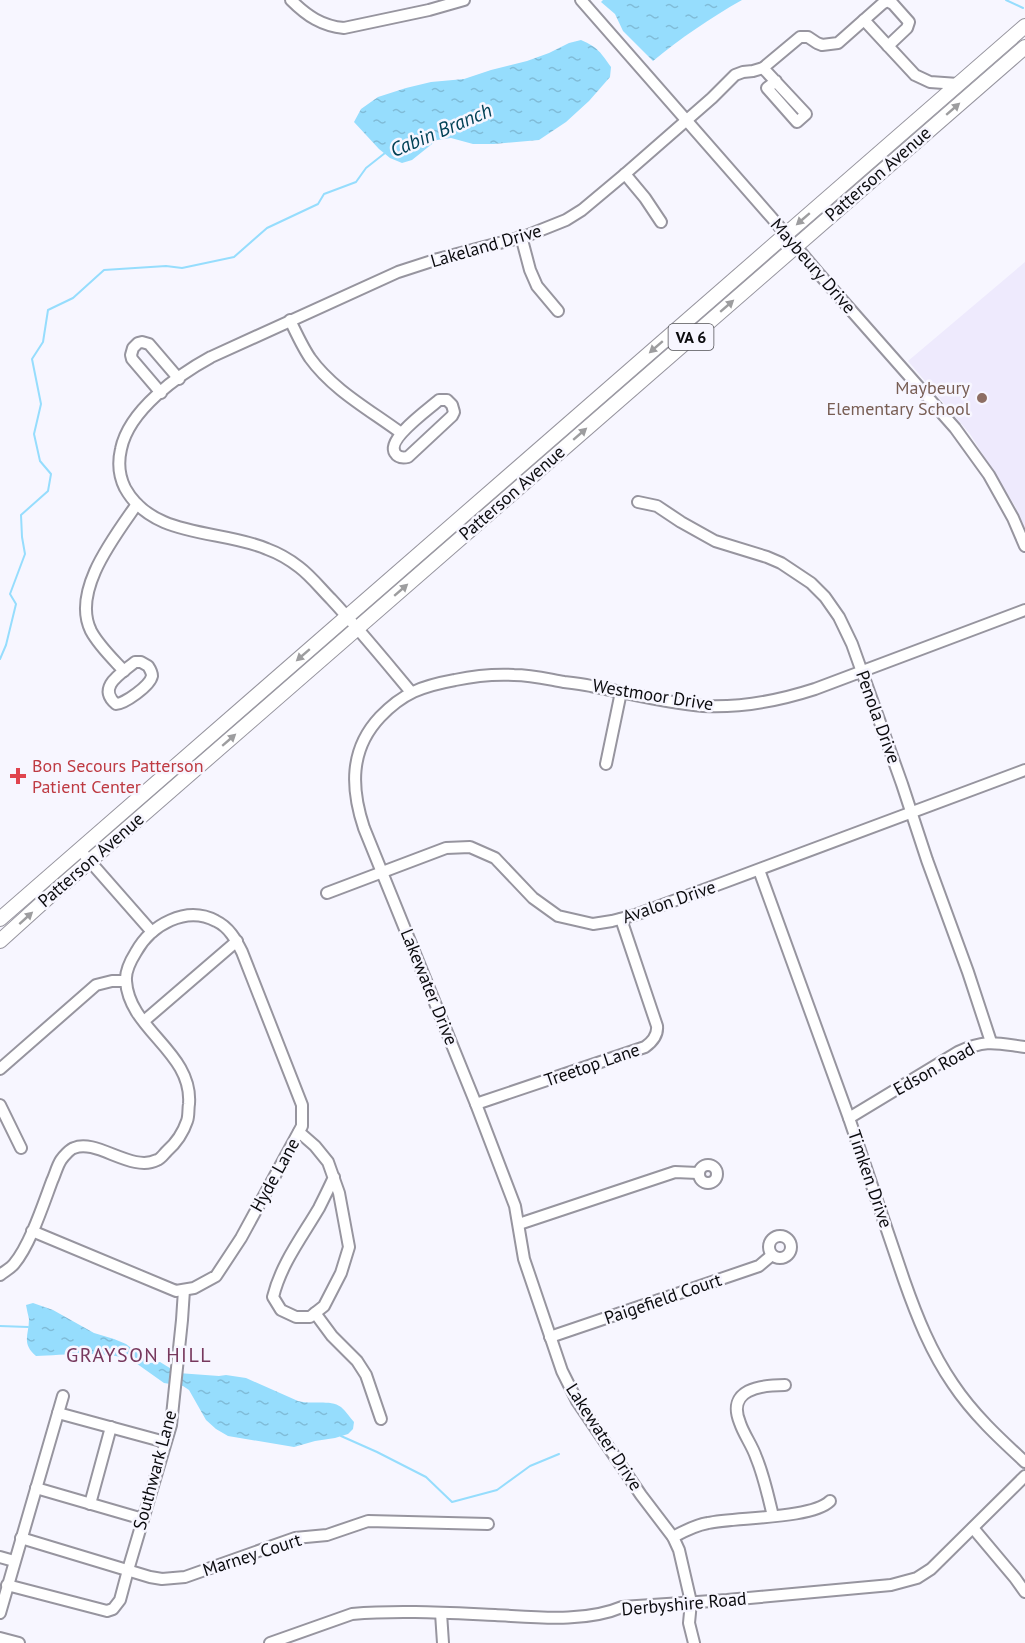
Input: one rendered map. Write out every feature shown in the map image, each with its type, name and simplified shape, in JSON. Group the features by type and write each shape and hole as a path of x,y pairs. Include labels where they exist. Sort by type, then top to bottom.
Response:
{"main road":[{"name":"Patterson Avenue","path":"0,919 1025,26"},
{"name":"Patterson Avenue","path":"0,941 1025,46"}],"street":[{"path":"291,0 313,20 339,28 428,5 464,0"},
{"name":"Maybeury Drive","path":"581,0 934,403 973,451 989,475 1025,546"},
{"path":"887,1 909,22 907,28 888,46"},
{"name":"Lakeland Drive","path":"137,504 130,497 119,470 123,438 131,424 152,400 178,379 211,357 398,272 543,230 566,220 582,210 625,174 735,75 763,68 800,37 808,37 822,45 838,43 887,1"},
{"path":"864,20 915,75 926,81 958,84"},
{"path":"763,68 776,81"},
{"path":"625,174 661,222"},
{"path":"521,236 530,270 537,285 558,311"},
{"path":"290,320 310,359 327,377 401,433"},
{"path":"160,393 132,359 135,345 142,342 149,344 178,379"},
{"path":"439,400 447,400 454,409 452,416 408,457 400,457 393,449 401,433 439,400"},
{"name":"Penola Drive","path":"638,502 657,506 715,541 767,557 795,572 825,597 839,617 852,644 991,1042"},
{"path":"124,671 92,632 87,618 86,598 108,548 137,504 147,514 189,530 268,549 300,567 357,628 411,692"},
{"name":"Westmoor Drive","path":"411,692 433,684 471,677 515,675 543,677 687,704 735,706 762,704 790,697 1025,610"},
{"name":"Lakewater Drive","path":"411,692 394,703 374,724 359,750 354,777 356,805 515,1206 524,1259 562,1371 577,1401 641,1495 673,1537 679,1550 691,1602 689,1623 694,1643"},
{"path":"606,764 621,692"},
{"name":"Avalon Drive","path":"327,893 446,848 470,847 495,858 533,898 558,916 593,924 621,919 759,870 1025,770"},
{"path":"0,1275 14,1265 26,1246 61,1160 73,1148 86,1146 133,1162 148,1163 158,1160 177,1143 188,1120 190,1093 182,1071 133,1004 126,981 132,959 144,939 152,932 80,850"},
{"name":"Timken Drive","path":"759,870 849,1118 917,1316 953,1385 976,1414 1025,1462"},
{"name":"Hyde Lane","path":"152,932 158,926 175,919 196,915 224,926 237,941 302,1106 302,1126 241,1238 216,1276 194,1288 184,1290"},
{"name":"Treetop Lane","path":"476,1104 650,1044 656,1034 657,1026 621,919"},
{"path":"144,1021 237,941"},
{"path":"0,1069 96,985 112,981 126,981"},
{"name":"Edson Road","path":"849,1118 974,1044 991,1042 1025,1047"},
{"path":"0,1105 21,1148"},
{"path":"299,1132 328,1162 334,1178 339,1193 349,1247 341,1273 324,1306 310,1317 296,1317 281,1310 273,1297 276,1284 334,1178"},
{"path":"519,1224 675,1172 698,1173"},
{"path":"32,1231 154,1283 176,1291 184,1290"},
{"name":"Paigefield Court","path":"550,1337 759,1266 772,1255"},
{"name":"Southwark Lane","path":"8,1585 107,1611 113,1609 120,1600 171,1425 184,1290"},
{"path":"315,1313 332,1336 357,1361 366,1376 381,1419"},
{"path":"773,1516 761,1470 740,1423 737,1408 740,1398 752,1389 785,1385"},
{"path":"0,1613 63,1396"},
{"path":"58,1413 165,1442"},
{"path":"90,1504 111,1427"},
{"name":"Derbyshire Road","path":"270,1643 352,1614 578,1616 602,1614 622,1607 822,1592 904,1583 931,1569 1025,1476"},
{"path":"36,1488 143,1519"},
{"path":"673,1537 706,1523 801,1513 824,1506 830,1501"},
{"name":"Marney Court","path":"21,1538 162,1579 185,1577 295,1538 327,1535 368,1521 488,1524"},
{"path":"973,1528 1025,1592"},
{"path":"0,1557 14,1561"},
{"path":"441,1613 443,1643"},
{"path":"0,1638 19,1643"}],"shaded area":[{"name":"Maybeury Elementary School","path":"1025,262 1025,532 1015,506 970,434 908,361"}],"water":[{"path":"603,0 742,0 674,44 653,61 623,31 615,14 601,2"},
{"path":"581,40 592,45 601,54 611,67 610,77 566,122 539,140 473,144 451,138 437,140 412,160 402,163 390,158 379,149 354,122 361,109 378,97 431,82 464,79 527,61"},
{"path":"33,1303 53,1310 94,1333 126,1344 150,1363 160,1362 178,1373 246,1378 298,1401 337,1405 354,1422 353,1429 348,1434 335,1438 294,1447 228,1436 206,1420 189,1390 183,1386 164,1383 133,1361 98,1354 36,1356 27,1343 29,1319 26,1305"}],"waterway":[{"name":"Cabin Branch","path":"1006,0 1023,8"},
{"name":"Cabin Branch","path":"0,659 6,645 16,604 10,594 25,554 21,515 48,491 51,474 40,461 34,434 41,404 32,359 43,342 48,310 73,298 104,270 166,266 182,268 234,257 267,228 318,204 324,194 356,182 366,168 385,153"},
{"path":"0,1326 28,1327"},
{"path":"341,1436 426,1477 452,1502 497,1490 530,1466 559,1454"}],"place":[{"name":"Maybeury Elementary School","path":"982,398"},
{"name":"Bon Secours Patterson Patient Center","path":"18,776"}],"district":[{"name":"GRAYSON HILL","path":"139,1355"}]}
